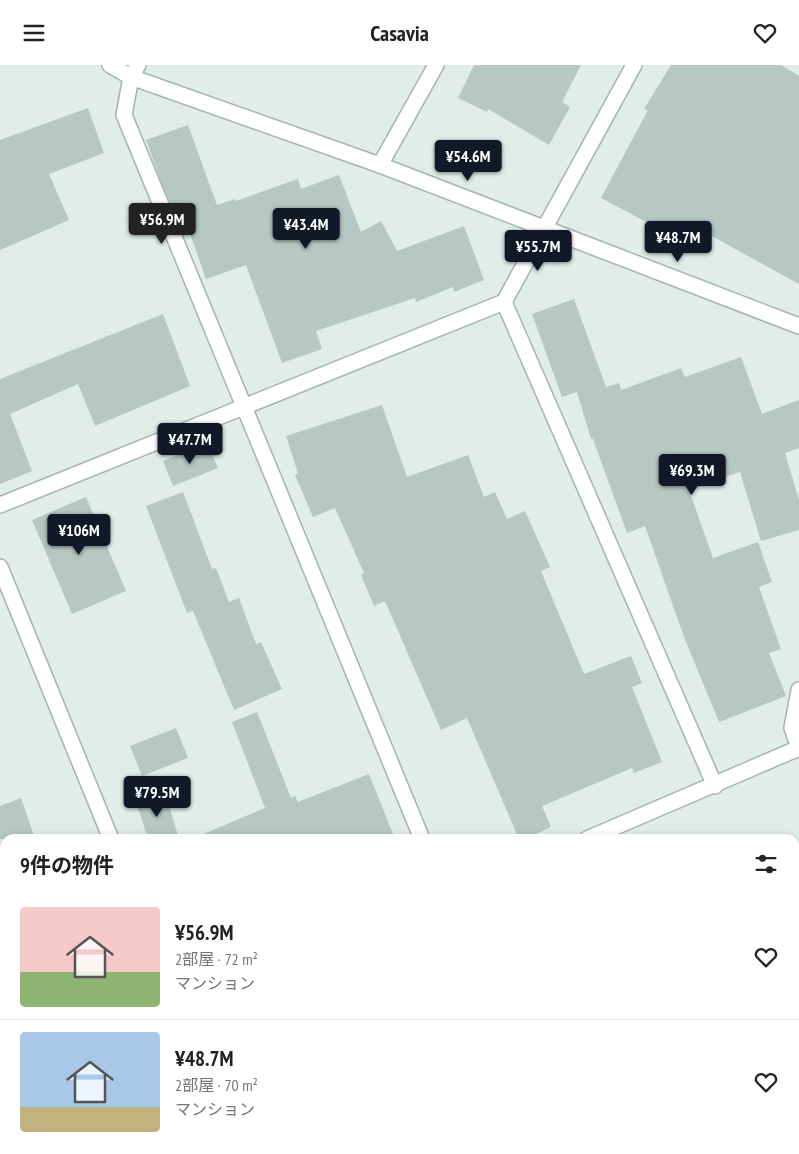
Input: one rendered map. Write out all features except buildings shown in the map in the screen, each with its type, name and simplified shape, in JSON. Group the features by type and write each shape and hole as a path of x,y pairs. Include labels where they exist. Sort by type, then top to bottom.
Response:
{"street":[{"path":"110,65 134,71 546,227 799,326"},
{"path":"380,165 436,65"},
{"path":"0,505 504,302 634,65"},
{"path":"134,71 124,115 420,834"},
{"path":"504,302 714,786"},
{"path":"0,567 109,834"},
{"path":"599,834 799,748 792,728 799,690"}]}
